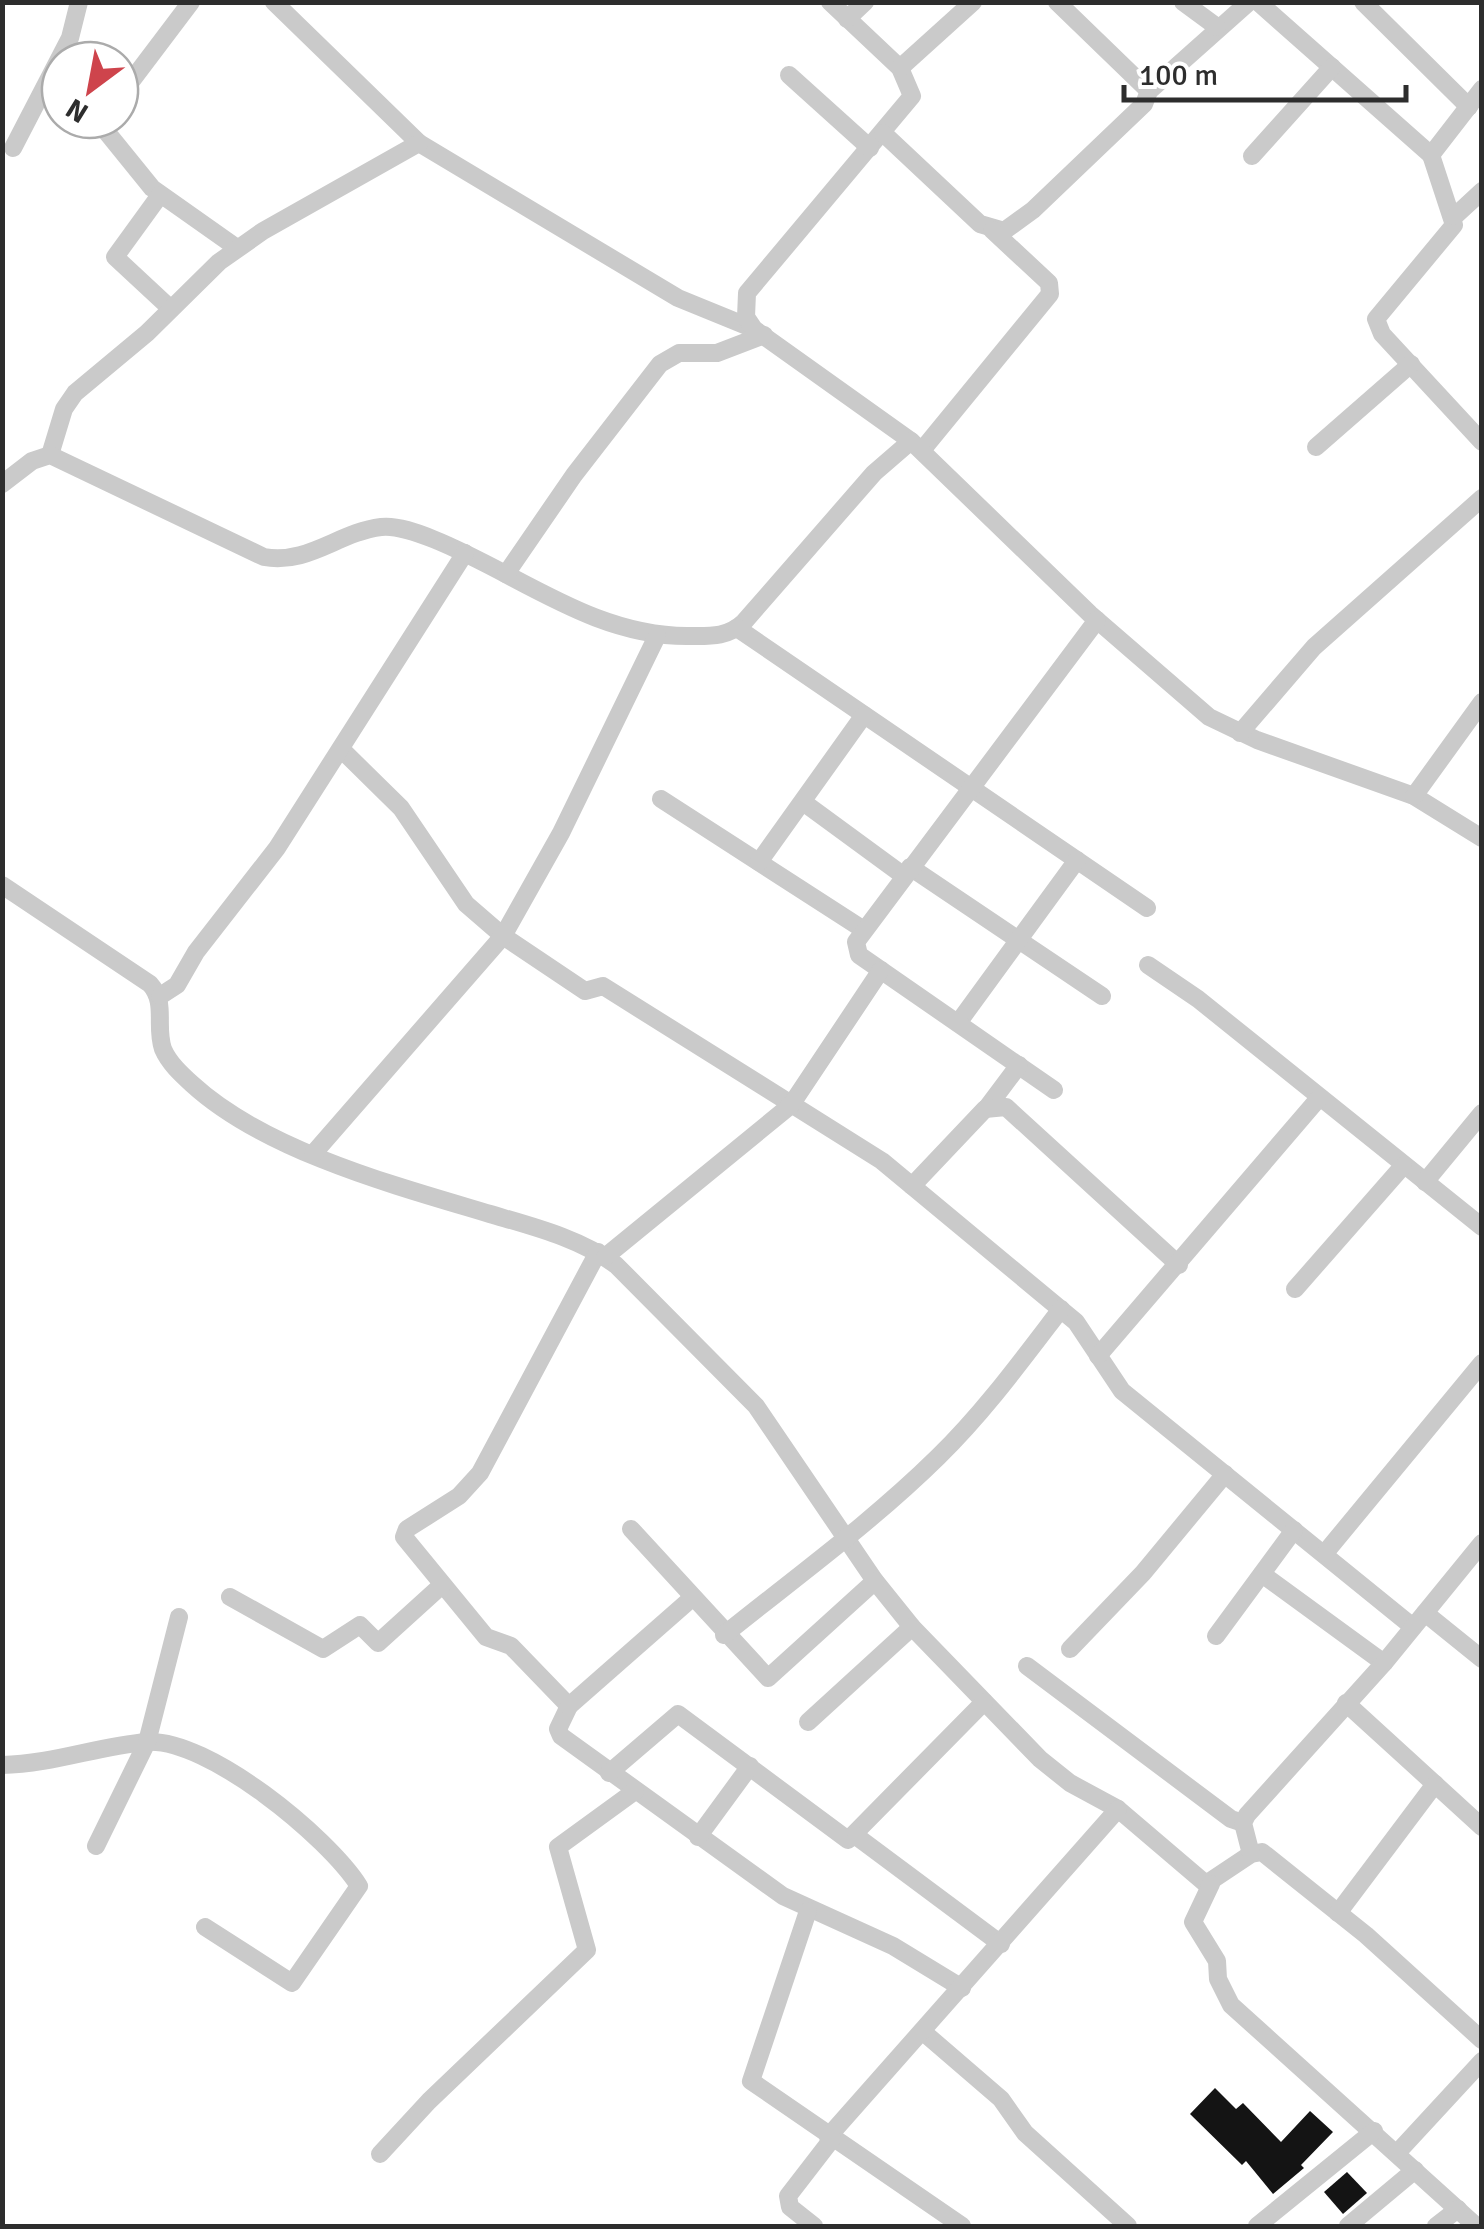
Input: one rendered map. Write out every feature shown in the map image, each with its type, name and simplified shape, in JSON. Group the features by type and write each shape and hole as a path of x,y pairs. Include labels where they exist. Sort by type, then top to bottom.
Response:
{"street":[{"path":"13,148 70,38 79,2"},
{"path":"140,70 191,2"},
{"path":"274,2 419,142 678,298 759,332 917,445 1096,620 1209,717 1240,733 1414,796 1482,838"},
{"path":"759,332 746,317 747,292 912,96 900,68 830,2"},
{"path":"847,18 864,2"},
{"path":"900,68 973,2"},
{"path":"1057,2 1149,91"},
{"path":"1183,2 1218,27"},
{"path":"992,230 1011,228 1033,210 1144,104 1149,91 1249,2"},
{"path":"1258,2 1431,155 1455,216"},
{"path":"1363,2 1468,107"},
{"path":"1252,156 1332,67"},
{"path":"2,484 32,460 50,454 264,557 309,554 380,527 430,538 597,620 657,636 716,636 737,628 874,474 917,445 1050,294 1049,283 992,230 789,75"},
{"path":"1431,155 1482,89"},
{"path":"113,140 160,195 238,248"},
{"path":"50,454 64,409 75,393 238,248 419,142"},
{"path":"1482,191 1455,216 1449,234 1378,314 1382,334 1482,442"},
{"path":"160,195 115,256 171,309"},
{"path":"506,574 574,474 660,364 679,353 717,353 759,332"},
{"path":"1316,446 1411,364"},
{"path":"1240,733 1314,647 1482,498"},
{"path":"160,996 177,985 196,952 260,872 465,554"},
{"path":"1054,1090 856,949 864,930 969,786 1096,620"},
{"path":"737,628 1147,908"},
{"path":"313,1154 503,936 561,833 657,636"},
{"path":"1414,796 1475,724 1482,702"},
{"path":"759,862 864,715"},
{"path":"341,749 401,808 466,904 503,936 585,991 603,986 882,1160 1086,1332 1122,1392 1325,1553 1482,1659"},
{"path":"662,799 864,930"},
{"path":"803,802 1102,996"},
{"path":"958,1024 1078,860"},
{"path":"2,885 110,955 160,996 162,1046 177,1070 216,1103 313,1154 385,1183 554,1234 602,1255 646,1291 756,1406 824,1500 875,1581 912,1627 1060,1776 1118,1809 1202,1882 1212,1884"},
{"path":"1148,965 1198,998 1482,1227"},
{"path":"569,1706 511,1646 486,1637 404,1532 459,1496 480,1473 602,1255 790,1105 881,970"},
{"path":"912,1186 986,1110 1019,1066"},
{"path":"1098,1356 1319,1098"},
{"path":"986,1110 1006,1106 1024,1118 1179,1265"},
{"path":"1425,1182 1482,1113"},
{"path":"1294,1288 1404,1166"},
{"path":"724,1634 846,1538 972,1422 1061,1309"},
{"path":"1325,1553 1482,1362"},
{"path":"1070,1649 1143,1573 1225,1474"},
{"path":"631,1529 761,1675 774,1677 875,1581"},
{"path":"1216,1636 1294,1530"},
{"path":"1243,1823 1384,1663 1482,1543"},
{"path":"1262,1574 1384,1663"},
{"path":"230,1597 323,1649 360,1625 378,1644 442,1585"},
{"path":"692,1598 569,1706 558,1732 698,1837 808,1910 893,1946 962,1988"},
{"path":"96,1846 147,1742 178,1617"},
{"path":"808,1722 912,1627"},
{"path":"1027,1666 1231,1820 1243,1823"},
{"path":"856,1836 984,1702"},
{"path":"1346,1703 1482,1827"},
{"path":"609,1773 678,1714 840,1837 856,1836 1001,1944"},
{"path":"2,1765 55,1762 147,1742 194,1752 260,1790 359,1886 294,1983 286,1982 205,1927"},
{"path":"698,1837 750,1766"},
{"path":"1338,1913 1434,1784"},
{"path":"380,2154 587,1950 558,1847 635,1791"},
{"path":"814,2226 790,2206 788,2196 830,2138 1118,1809"},
{"path":"1243,1823 1251,1854"},
{"path":"1476,2226 1225,1996 1218,1962 1193,1922 1212,1884 1251,1854 1262,1852 1482,2040"},
{"path":"808,1910 750,2080 962,2226"},
{"path":"922,2031 1001,2099 1025,2133 1128,2226"},
{"path":"1398,2152 1482,2061"},
{"path":"1257,2226 1374,2131"},
{"path":"1348,2226 1415,2170"},
{"path":"1436,2226 1458,2210"}],"building":[{"path":"1215,2088 1236,2109 1243,2103 1281,2142 1310,2111 1333,2132 1301,2165 1304,2168 1273,2194 1246,2161 1242,2165 1190,2114"},
{"path":"1347,2172 1367,2193 1343,2214 1324,2192"}]}
